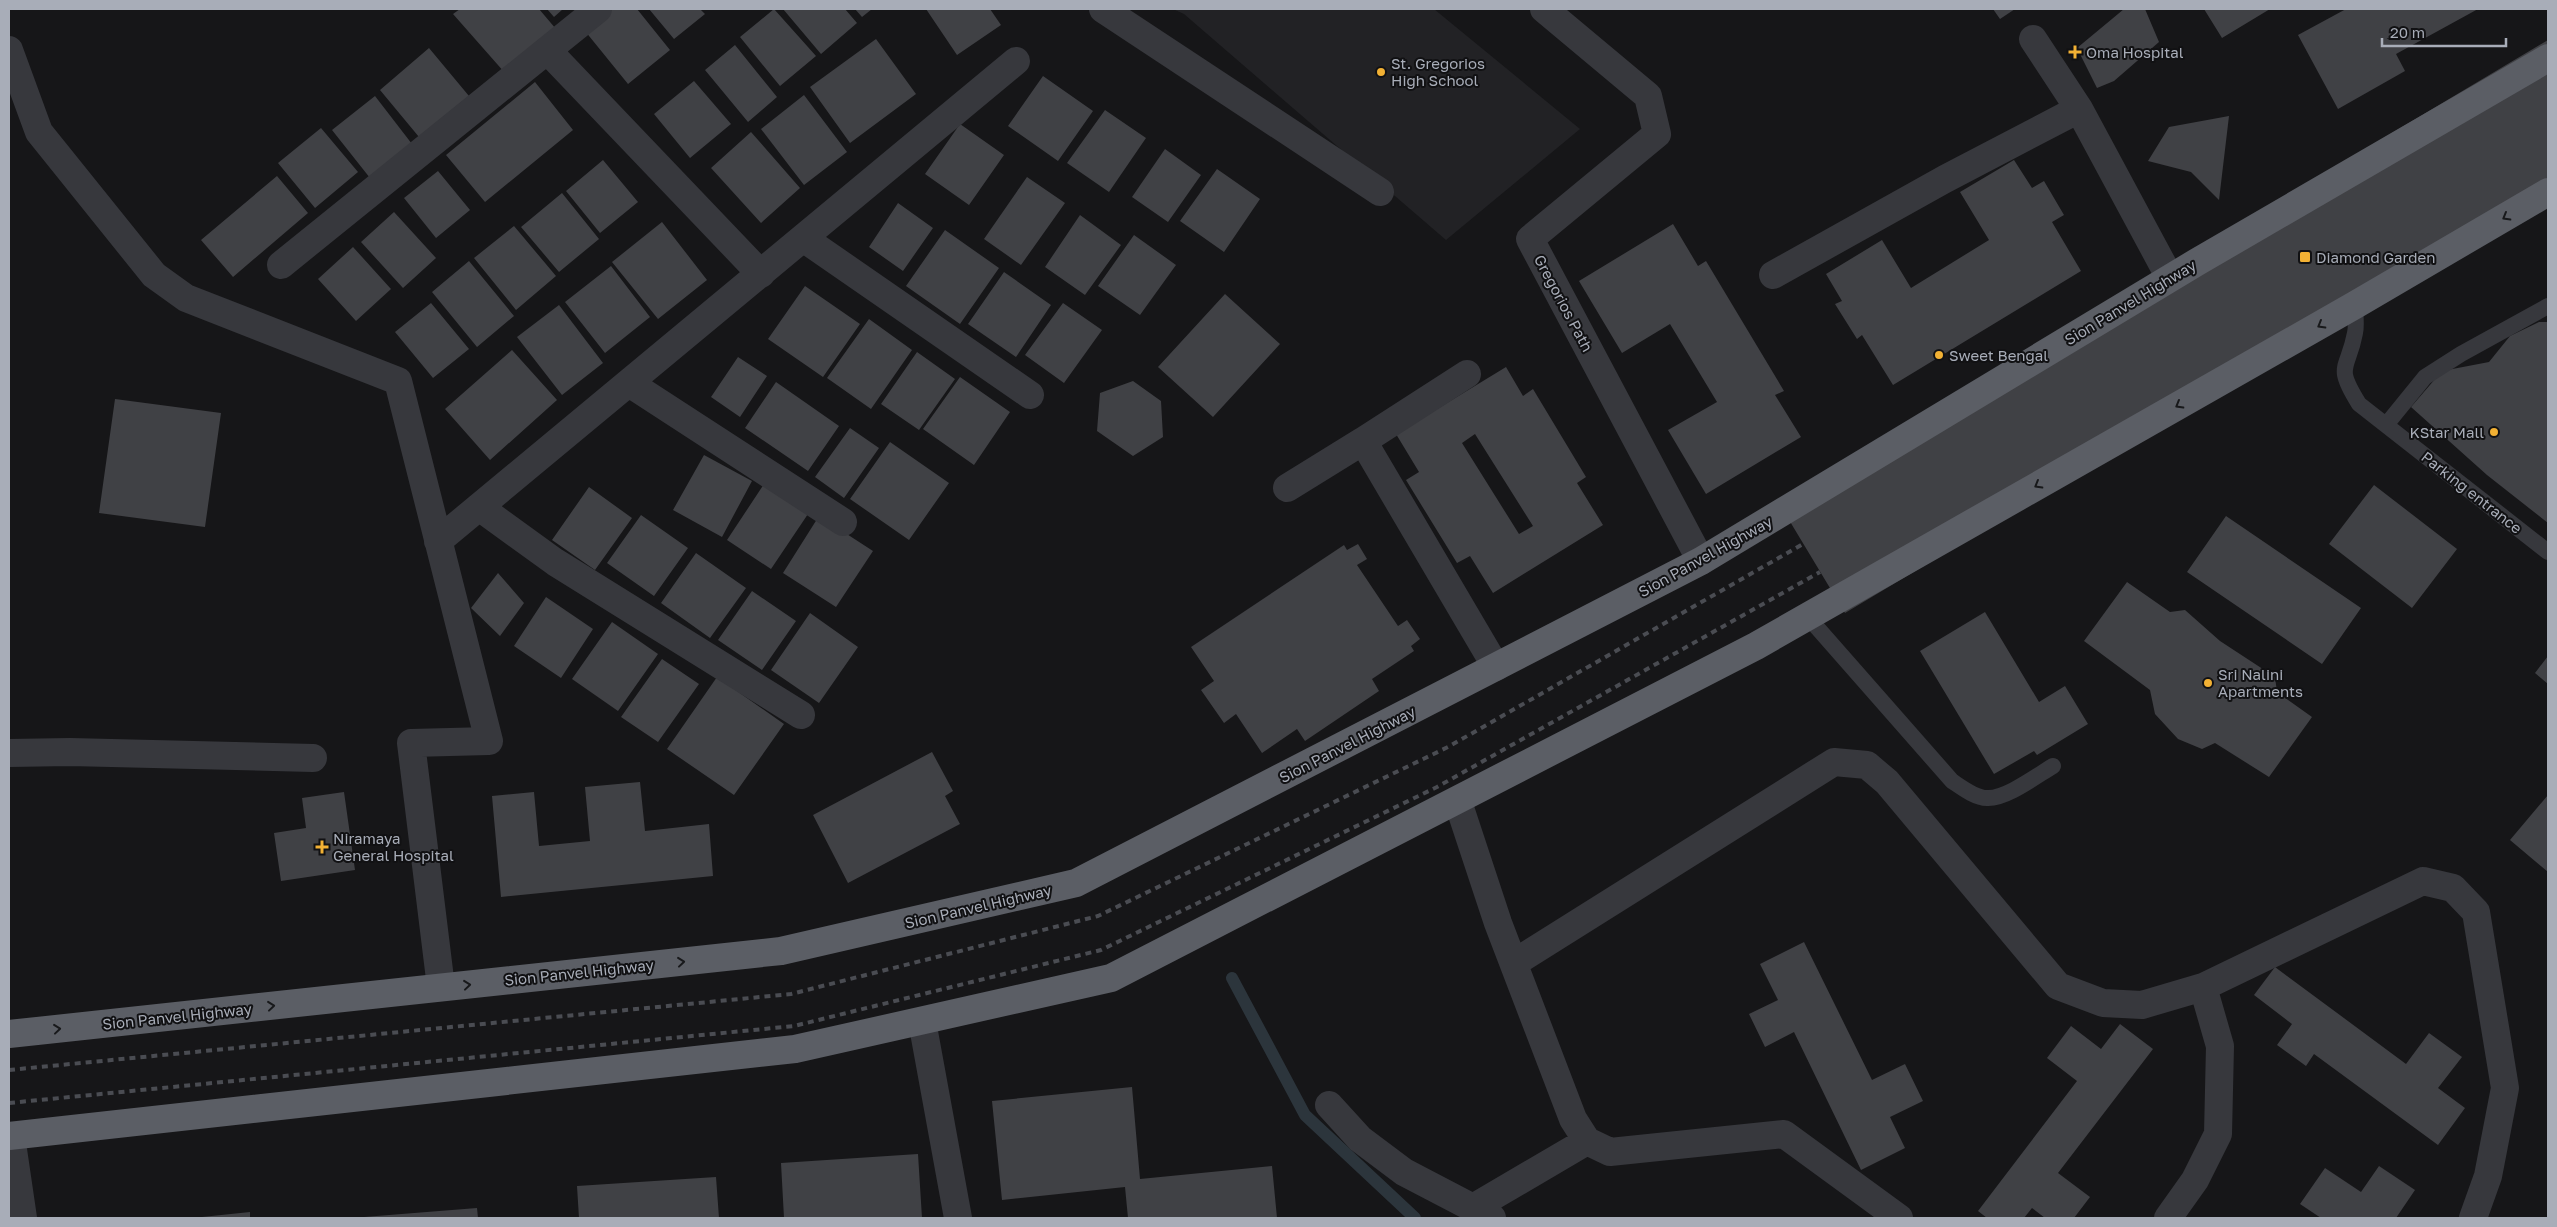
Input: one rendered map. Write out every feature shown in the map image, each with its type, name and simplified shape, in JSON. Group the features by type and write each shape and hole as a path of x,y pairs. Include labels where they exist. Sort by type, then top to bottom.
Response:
{"highway":[{"name":"Sion Panvel Highway","path":"9,1034 781,951 1076,884 1701,561 2170,278 2548,58"},
{"path":"10,1136 795,1049 1111,978 1458,802 1756,646 2356,305 2548,192"}],"street":[{"path":"281,265 598,9"},
{"path":"1104,9 1380,192"},
{"name":"Gregorios Path","path":"1544,9 1648,96 1657,134 1530,239 1701,561"},
{"path":"2033,39 2079,109 2170,278"},
{"path":"9,50 39,132 154,275 186,298 398,381 489,741 411,743 441,987"},
{"path":"547,50 761,274"},
{"path":"438,541 1016,61"},
{"path":"1774,276 1945,179 2079,109"},
{"path":"802,238 1030,394"},
{"path":"1287,488 1468,374"},
{"path":"630,383 843,522"},
{"path":"1363,441 1496,667"},
{"path":"478,507 555,562 801,715"},
{"path":"9,753 70,752 313,758"},
{"path":"1514,963 1834,762 1867,765 1887,782 2058,986 2103,1003 2142,1005 2203,987 2423,881 2453,888 2476,912 2506,1088 2488,1176 2472,1218"},
{"path":"1458,802 1514,963 1573,1120 1587,1142 1610,1152 1784,1134 1899,1218"},
{"path":"2168,1218 2195,1180 2218,1134 2220,1046 2203,987"},
{"path":"922,1021 958,1218"},
{"path":"1329,1105 1360,1139 1404,1172 1482,1214 1587,1142"},
{"path":"10,1136 23,1218"}],"lane":[{"name":"Parking entrance","path":"2356,305 2355,333 2344,367 2347,385 2359,404 2548,552"},
{"path":"2386,426 2424,377 2461,354 2548,306"},
{"path":"1807,616 1952,781 1966,790 1985,799 2000,797 2053,766"}],"shaded area":[{"name":"St. Gregorios High School","path":"1173,9 1434,9 1580,129 1446,240 1184,14"}],"building":[{"path":"460,9 539,9 556,29 505,73 453,14"},
{"path":"547,9 563,9 554,17"},
{"path":"613,9 637,9 670,50 628,84 585,31"},
{"path":"649,9 700,9 705,14 674,39"},
{"path":"774,9 816,56 780,86 740,37"},
{"path":"783,9 845,9 857,23 821,54"},
{"path":"855,9 872,9 862,17"},
{"path":"926,9 990,9 1001,25 957,55"},
{"path":"1993,9 2015,9 2000,19"},
{"path":"2124,9 2145,9 2159,42 2114,81 2097,88 2077,48"},
{"path":"2204,9 2270,9 2222,38"},
{"path":"2346,9 2478,9 2396,54 2405,71 2338,109 2298,35"},
{"path":"876,39 916,94 850,143 810,87"},
{"path":"2548,40 2548,193 1845,613 1777,500"},
{"path":"735,45 777,97 748,122 705,70"},
{"path":"429,48 469,96 419,137 380,90"},
{"path":"1043,76 1093,111 1058,161 1008,126"},
{"path":"694,81 731,124 690,158 654,114"},
{"path":"535,82 573,130 485,202 446,155"},
{"path":"804,95 847,152 804,185 761,129"},
{"path":"375,96 412,144 370,178 332,130"},
{"path":"1105,110 1146,138 1109,192 1067,163"},
{"path":"2229,116 2219,200 2191,172 2148,161 2169,127"},
{"path":"960,124 1004,155 969,205 925,174"},
{"path":"321,128 358,172 315,208 278,163"},
{"path":"751,132 800,188 761,223 711,168"},
{"path":"1165,149 1201,175 1168,222 1132,197"},
{"path":"603,160 638,202 600,233 566,191"},
{"path":"2014,160 2032,188 2044,181 2064,215 2052,222 2081,271 1893,385 1862,335 1857,339 1835,304 1842,301 1826,274 1882,240 1911,288 1989,240 1960,192"},
{"path":"1217,169 1260,199 1224,252 1180,221"},
{"path":"438,171 470,210 436,238 404,198"},
{"path":"277,176 308,213 233,277 201,240"},
{"path":"1027,177 1065,203 1021,265 984,239"},
{"path":"562,193 599,239 559,272 521,227"},
{"path":"898,203 933,228 903,271 869,247"},
{"path":"394,212 436,258 403,288 361,242"},
{"path":"1080,215 1121,245 1085,295 1045,267"},
{"path":"662,222 707,280 658,319 612,262"},
{"path":"1673,224 1698,266 1706,261 1784,391 1775,395 1801,437 1706,494 1668,430 1717,402 1670,324 1622,353 1579,281"},
{"path":"514,226 556,276 516,310 474,258"},
{"path":"945,230 999,268 960,324 906,286"},
{"path":"1134,235 1176,265 1140,315 1098,286"},
{"path":"353,247 391,289 356,321 318,279"},
{"path":"469,261 514,316 477,347 432,292"},
{"path":"611,266 650,317 605,353 565,302"},
{"path":"1004,272 1051,305 1016,357 968,324"},
{"path":"805,286 860,324 823,377 768,339"},
{"path":"1225,294 1280,344 1213,417 1158,367"},
{"path":"431,303 469,349 433,378 395,332"},
{"path":"1063,303 1102,330 1064,383 1025,355"},
{"path":"559,305 603,363 562,395 517,337"},
{"path":"869,319 912,350 871,409 827,378"},
{"name":"KStar Mall","path":"2539,322 2548,322 2548,523 2487,475 2411,407 2442,371 2489,362 2510,336"},
{"path":"512,350 557,400 490,460 445,409"},
{"path":"917,352 955,379 919,430 881,404"},
{"path":"738,357 767,376 740,417 711,397"},
{"path":"1506,367 1523,396 1533,389 1586,477 1577,483 1603,525 1493,593 1470,556 1457,563 1406,480 1419,472 1396,434","holes":["1475,434 1533,526 1519,534 1462,443"]},
{"path":"960,377 1010,412 974,465 923,429"},
{"path":"1133,381 1161,401 1163,437 1133,456 1097,431 1100,393"},
{"path":"776,382 839,426 808,471 745,428"},
{"path":"115,399 221,413 205,527 99,513"},
{"path":"850,428 879,448 844,498 815,477"},
{"path":"890,442 949,483 909,540 850,499"},
{"path":"704,455 752,481 722,537 673,510"},
{"path":"764,484 808,514 771,569 727,540"},
{"path":"2374,485 2457,549 2412,608 2329,544"},
{"path":"589,487 632,518 595,570 552,540"},
{"path":"641,515 688,548 654,596 607,563"},
{"path":"819,516 873,551 836,607 783,573"},
{"path":"2226,516 2361,608 2322,664 2187,572"},
{"path":"1358,544 1367,559 1357,565 1398,626 1407,620 1420,639 1411,646 1414,651 1372,679 1379,691 1305,741 1297,729 1262,753 1236,714 1224,723 1201,690 1214,681 1191,647 1344,545 1347,550"},
{"path":"696,553 746,588 710,638 661,603"},
{"path":"498,573 524,603 500,636 471,608"},
{"name":"Sri Nalini Apartments","path":"2127,582 2170,612 2185,610 2220,641 2275,677 2277,692 2312,717 2269,777 2215,743 2202,749 2178,739 2155,714 2150,690 2084,641"},
{"path":"752,591 796,621 762,670 718,640"},
{"path":"546,597 593,629 561,678 514,646"},
{"path":"1985,612 2039,702 2065,686 2088,724 2037,755 2034,751 1994,774 1920,651"},
{"path":"810,613 858,647 819,703 771,670"},
{"path":"612,622 658,654 618,711 572,679"},
{"path":"2548,656 2548,684 2535,673"},
{"path":"662,659 699,684 658,742 621,717"},
{"path":"717,677 784,724 734,795 667,749"},
{"path":"932,752 953,791 945,796 960,824 848,883 813,815"},
{"path":"640,782 645,831 709,824 713,876 501,897 492,796 534,792 539,846 590,841 585,787"},
{"path":"344,792 355,870 281,881 274,833 306,828 302,798"},
{"path":"2548,795 2548,872 2510,840"},
{"path":"1804,942 1872,1080 1905,1064 1923,1101 1890,1117 1905,1148 1861,1170 1794,1032 1765,1047 1749,1014 1778,1000 1760,964"},
{"path":"2275,967 2406,1064 2429,1033 2462,1057 2438,1088 2465,1108 2438,1145 2314,1054 2306,1066 2277,1045 2292,1024 2254,995"},
{"path":"2120,1024 2153,1049 2058,1173 2090,1197 2074,1218 2045,1218 2032,1208 2024,1218 1987,1218 1978,1211 2077,1081 2047,1058 2071,1026 2101,1049"},
{"path":"1132,1087 1140,1179 1272,1166 1277,1218 1128,1218 1125,1187 1002,1200 992,1101"},
{"path":"918,1154 922,1218 784,1218 781,1163"},
{"path":"2379,1166 2415,1190 2396,1218 2321,1218 2300,1204 2325,1168 2361,1192"},
{"path":"716,1177 719,1218 579,1218 577,1186"},
{"path":"477,1208 478,1218 364,1218 364,1217"},
{"path":"250,1212 250,1218 202,1218 202,1217"}],"waterway":[{"path":"1232,978 1305,1115 1415,1218"}],"railway":[{"path":"9,1070 791,994 1098,916 1448,747 1803,544"},
{"path":"9,1103 794,1026 1101,950 1437,787 1820,572"}],"place":[{"name":"Oma Hospital","path":"2075,52"},
{"name":"St. Gregorios High School","path":"1381,72"},
{"name":"Diamond Garden","path":"2305,257"},
{"name":"Sweet Bengal","path":"1939,355"},
{"name":"KStar Mall","path":"2494,432"},
{"name":"Sri Nalini Apartments","path":"2208,683"},
{"name":"Niramaya General Hospital","path":"322,847"}]}
